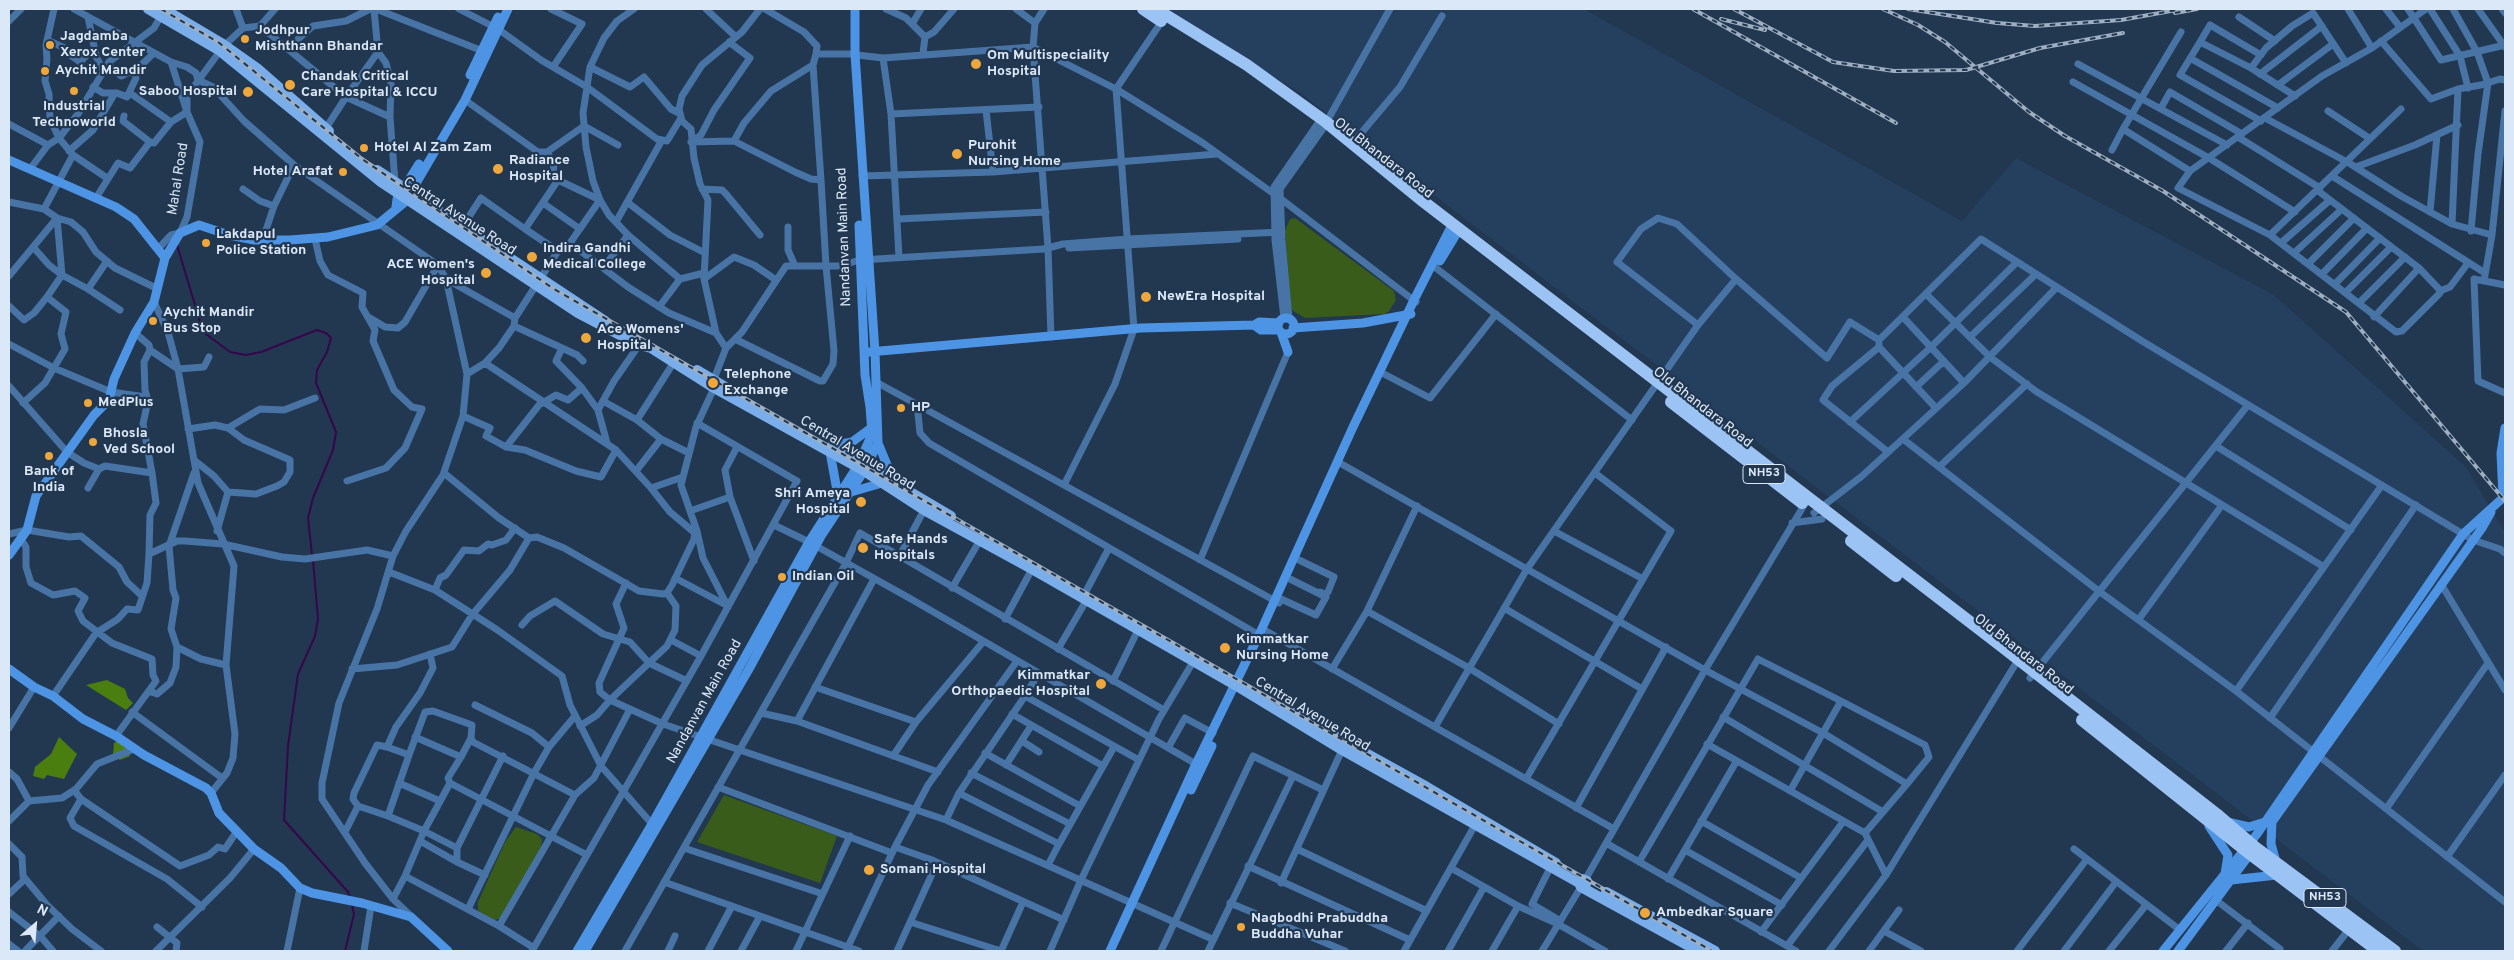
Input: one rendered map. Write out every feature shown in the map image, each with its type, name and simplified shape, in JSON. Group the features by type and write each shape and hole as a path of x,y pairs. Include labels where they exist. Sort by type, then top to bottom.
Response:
{"highway":[{"name":"Old Bhandara Road","path":"1143,9 1162,21 1177,26 1254,80 1322,124 1819,513 2032,675 2159,776 2201,815 2250,848 2352,925 2378,951"},
{"name":"NH53","path":"1156,9 1177,26"},
{"name":"NH53","path":"1322,124 1352,144 1454,229"},
{"name":"NH53","path":"2159,776 2227,822 2250,848"},
{"name":"NH53","path":"2352,925 2395,951"}],"main road":[{"name":"Central Avenue Road","path":"148,9 162,12 223,48 381,182 403,191 537,281 578,313 639,345 651,348 674,362 675,365 714,384"},
{"path":"9,555 27,530 36,496 94,416 109,400 114,379 135,333 154,302 165,258 180,233 188,227 199,225 228,235 254,240 315,238 377,225 396,207 403,191 465,100 496,28 502,9"},
{"path":"426,159 461,98 480,50 508,9"},
{"name":"Nandanvan Main Road","path":"577,951 705,737 838,496 862,466 872,434 864,353 864,260 848,9"},
{"path":"854,9 852,54 862,176 864,260 875,352 878,443 894,482"},
{"path":"223,48 257,68 403,191 463,226 537,281 714,384 830,449 894,482 1085,598 1427,786 1583,883 1662,921 1715,951"},
{"path":"9,160 116,207 134,219 165,258"},
{"path":"1415,301 1436,268 1454,229"},
{"path":"1110,951 1263,633 1415,301 1454,229"},
{"path":"864,353 1134,329 1254,326 1260,322 1313,326 1363,323 1409,314"},
{"path":"1278,601 1299,560 1340,463 1384,374 1409,314"},
{"path":"1286,325 1288,352"},
{"path":"830,449 852,442 871,428"},
{"path":"2163,951 2228,877 2269,822 2463,534 2504,497 2501,453 2505,428"},
{"path":"812,544 850,492 862,466 878,443"},
{"path":"830,449 838,496"},
{"name":"Central Avenue Road","path":"862,466 882,483 924,510 1085,598 1193,662 1239,684 1342,750 1550,868 1583,883 1698,951"},
{"path":"850,492 882,483"},
{"path":"2315,754 2482,528 2493,507"},
{"path":"9,669 34,687 53,696 83,719 206,788 211,793 219,813 254,849 281,868 300,888 312,893 367,904 411,917 448,951"},
{"path":"1115,951 1196,764 1239,684"},
{"path":"585,951 705,737"},
{"path":"2178,951 2217,901 2228,877 2228,855 2201,815"},
{"path":"2227,822 2249,826 2269,822"},
{"path":"2228,877 2277,868 2271,844 2269,822"}],"street":[{"path":"9,21 20,9"},
{"path":"54,9 47,40 45,81 49,94 50,119 59,138 71,153 107,178"},
{"path":"74,9 171,62 187,67 196,73 198,80"},
{"path":"236,9 243,28"},
{"path":"124,116 123,121 154,143 171,122 187,112 187,96 223,48 243,28 260,26 275,9"},
{"path":"288,49 313,26 346,20 373,9 480,50"},
{"path":"373,9 378,52 386,63 391,83 390,117 403,191"},
{"path":"459,9 496,28 552,67 587,87 628,119 667,142 680,116 682,96 702,65 733,40 760,9"},
{"path":"550,9 582,24 552,67"},
{"path":"619,9 626,15"},
{"path":"634,9 617,21 604,38 590,67 583,114 593,181 600,200 616,222 680,279"},
{"path":"691,142 701,135 714,110 750,58 706,9"},
{"path":"735,339 823,381 833,364 834,351 826,266 814,65 817,46 804,32 765,9"},
{"path":"886,9 901,15 925,37"},
{"path":"912,24 921,9"},
{"path":"925,37 934,32 954,9"},
{"path":"1016,9 1035,23"},
{"path":"1044,9 1035,23 1033,47 1046,212 1051,337"},
{"path":"1286,325 1279,234 1278,198 1280,188 1322,124 1390,9"},
{"path":"2348,9 2372,48"},
{"path":"2386,9 2400,27"},
{"path":"2408,9 2441,60 2505,46 2478,9"},
{"path":"2426,9 2372,48 2295,96 2190,171 2178,188 2270,235 2346,292 2374,317 2399,332 2440,291 2450,287 2468,262"},
{"path":"2430,9 2460,56 2468,88"},
{"path":"2453,9 2477,52 2488,83 2478,154 2471,231"},
{"path":"2502,9 2505,13"},
{"path":"30,169 48,145 59,138 78,114 109,62 154,28 162,12"},
{"path":"2251,68 2275,41 2292,26 2313,13 2346,63"},
{"path":"1352,144 1400,87 1442,16"},
{"path":"88,17 96,56 104,70"},
{"path":"2239,17 2275,41"},
{"path":"1064,485 1115,384 1134,329 1116,90 1162,21"},
{"path":"2261,55 2210,25 2180,76 2347,162 2452,224 2471,231 2492,235"},
{"path":"260,26 346,97 390,117"},
{"path":"2260,74 2322,26"},
{"path":"2112,150 2180,32"},
{"path":"923,54 925,37"},
{"path":"47,40 67,49 70,55 80,62 89,53 96,56"},
{"path":"2381,41 2431,99 2458,89 2500,79 2505,80"},
{"path":"2200,42 2251,68 2295,96"},
{"path":"2278,85 2334,44"},
{"path":"816,54 852,54 883,58 1033,47 1116,90 1217,154 1415,301"},
{"path":"326,128 378,52"},
{"path":"93,87 103,93 115,93 126,97 130,93 136,78 136,69 154,53"},
{"path":"883,58 891,114 899,257"},
{"path":"2190,58 2278,108"},
{"path":"109,62 110,66 122,76 129,72 135,74"},
{"name":"Mahal Road","path":"171,62 187,112 200,142 187,217 180,233"},
{"path":"2078,64 2227,145"},
{"path":"734,141 744,123 771,91 814,65"},
{"path":"590,67 630,86 644,77 691,129 691,142 702,189 709,206 704,253 704,276 716,333 726,348"},
{"path":"198,80 213,86 244,121 294,164 377,225 438,265 446,279 467,374 463,416 444,473 406,531 393,556 389,572 339,703 322,783 322,799 393,899 411,917"},
{"path":"2073,82 2209,158 2295,212"},
{"path":"2452,224 2458,125 2458,89"},
{"path":"2161,108 2170,92 2240,136 2319,189 2330,200 2419,268 2440,291"},
{"path":"44,209 71,153 93,130 115,93"},
{"path":"130,93 171,122"},
{"path":"465,100 538,152 547,152 584,126"},
{"path":"891,114 1039,107"},
{"path":"2270,235 2401,109"},
{"path":"986,110 993,172"},
{"path":"2328,111 2369,138"},
{"path":"2484,277 2492,235 2505,112"},
{"path":"9,124 48,145"},
{"path":"2356,167 2458,125"},
{"path":"584,126 618,146"},
{"path":"2123,129 2190,171"},
{"path":"2430,212 2437,135"},
{"path":"616,222 662,140"},
{"path":"691,142 734,141 795,172 811,179 821,180"},
{"path":"96,198 118,163 130,168 150,142"},
{"path":"547,152 554,164 553,172 558,180 600,200"},
{"path":"862,176 993,172 1217,154"},
{"path":"263,239 274,206 294,164"},
{"path":"2332,176 2468,262 2484,277 2505,285"},
{"path":"525,229 558,180"},
{"path":"243,189 255,198 274,206"},
{"path":"702,189 722,190 760,235"},
{"path":"463,226 481,198 558,251"},
{"path":"467,374 485,363 514,326 515,318 537,281 558,251 570,243 600,200"},
{"path":"2281,243 2330,200"},
{"path":"9,202 44,209 57,218 71,222 84,232 96,252 114,268 158,289"},
{"path":"627,202 670,235 704,253"},
{"path":"543,203 580,229"},
{"path":"2294,253 2342,209"},
{"path":"898,219 1046,212"},
{"path":"9,276 57,218"},
{"path":"9,306 24,320 34,313 62,275 57,218"},
{"path":"1698,325 1617,262 1641,229 1658,218 1677,224 1736,279 1827,358 1850,322 1879,344 1936,408"},
{"path":"2308,264 2354,218"},
{"path":"788,227 788,250 795,266"},
{"path":"2322,274 2367,228"},
{"path":"158,249 171,236 180,233"},
{"path":"603,268 628,234"},
{"path":"728,607 703,558 682,485 697,423 714,384 726,348 742,332 786,266 839,266 864,260 899,257 1057,247 1063,249 1128,242 1279,234"},
{"path":"315,238 320,262 328,275 363,293 362,307 376,330 373,341 394,390 412,407 422,409 405,448 386,468 347,481"},
{"path":"2335,284 2380,238"},
{"path":"1888,452 1823,400 1832,386 1879,344 1903,317 1981,239 2248,405 2473,540 2500,549 2505,553"},
{"path":"570,243 659,307 716,333"},
{"path":"2346,292 2391,246"},
{"path":"34,248 49,265 62,275 120,310"},
{"path":"659,307 680,279 704,276 734,257 754,265 776,280"},
{"path":"2359,303 2405,257"},
{"path":"88,289 107,261"},
{"path":"1850,422 1931,347 2017,262"},
{"path":"370,318 385,327 394,330 398,328 405,322 438,265"},
{"path":"1436,268 1632,420"},
{"path":"2374,317 2419,268"},
{"path":"1970,337 2036,274"},
{"path":"2484,277 2474,279 2478,381 2505,393"},
{"path":"446,279 515,318"},
{"path":"1435,727 1527,569 1698,325 1736,279"},
{"path":"1792,523 1819,513 1903,439 1964,383 2057,287"},
{"path":"1926,294 1990,357 2027,384 2324,567"},
{"path":"23,404 45,383 65,349 61,334 66,312 47,297"},
{"path":"154,302 168,332 178,369 198,483 217,531 234,566 226,666 234,734 233,758 211,793"},
{"path":"1384,374 1430,398 1496,314"},
{"path":"1903,317 1964,383"},
{"path":"514,326 577,355 583,361"},
{"path":"53,696 96,633 118,619 127,609 138,610 141,595 147,583 150,515 156,503 142,424 148,405 144,368 150,350 149,345 135,333"},
{"path":"9,344 54,368 111,392 146,397"},
{"path":"598,410 639,345"},
{"path":"562,348 556,361 582,388 598,410 607,443"},
{"path":"150,350 178,369 204,367 209,357"},
{"path":"1200,560 1288,352"},
{"path":"1916,387 1944,361"},
{"path":"637,420 674,362"},
{"path":"485,363 616,450 670,512 695,530"},
{"path":"876,382 1200,560 1278,601 1316,615 1326,597 1291,577"},
{"path":"1939,467 2027,384"},
{"path":"9,386 67,452 84,463 99,469"},
{"path":"506,448 539,405 556,395 568,400 582,388"},
{"path":"228,428 260,409 284,410 315,398"},
{"path":"603,401 637,420 661,439 689,453"},
{"path":"918,404 920,433 929,443 1109,548 1332,669 1614,829"},
{"path":"2032,675 2248,405"},
{"path":"463,416 490,428 486,436 506,448 525,450 576,471 601,477 616,450"},
{"path":"405,876 500,926 533,950 687,681 797,481 697,423"},
{"path":"188,430 215,425 228,428 244,440 290,460 291,466 284,482 256,494 228,492 214,476 194,460"},
{"path":"636,471 661,439"},
{"path":"1903,439 2100,592 2236,691 2505,902"},
{"path":"2216,446 2351,530"},
{"path":"737,447 725,470 730,497 754,561"},
{"path":"149,691 157,694 170,683 176,667 177,647 171,629 176,598 173,590 169,546 194,476 194,460"},
{"path":"1340,463 1706,670 1823,733 1907,784"},
{"path":"88,488 99,469 105,466 152,473"},
{"path":"444,473 484,506 529,538 537,537 564,548 639,591 656,594 667,593"},
{"path":"1526,779 1671,531 1594,473"},
{"path":"651,488 684,477"},
{"path":"2236,691 2382,485"},
{"path":"217,531 228,492"},
{"path":"690,511 730,497"},
{"path":"1542,951 1806,501"},
{"path":"2139,619 2222,505"},
{"path":"2270,718 2416,505"},
{"path":"1332,669 1367,611 1417,506"},
{"path":"899,556 924,510"},
{"path":"774,525 874,579 1196,764"},
{"path":"435,590 440,578 446,575 464,550 479,551 488,544 492,545 506,540 514,528"},
{"path":"9,534 27,530 69,537 81,536 119,567 127,582 141,595"},
{"path":"667,593 695,530"},
{"path":"1554,531 1643,579"},
{"path":"625,951 846,564 860,533 1164,710"},
{"path":"352,669 397,665 452,646 472,615 510,570 529,538"},
{"path":"21,539 26,547 26,566 31,583 53,595 75,591 81,595 84,602 78,611 78,615 96,633 112,643 152,659 153,675 156,681 116,736"},
{"path":"952,588 980,540"},
{"path":"148,554 177,542 185,541 223,544 282,557 305,559 367,550 393,556"},
{"path":"1058,649 1109,548"},
{"path":"1291,577 1325,594 1334,579 1333,576 1299,560"},
{"path":"1005,619 1032,569"},
{"path":"389,572 435,590 496,629 562,676 575,716 600,766 624,790 652,824"},
{"path":"675,578 717,598 728,607"},
{"path":"797,720 874,579"},
{"path":"626,583 616,604 624,628 600,683 600,692 610,700 662,724 946,820 1212,939"},
{"path":"2441,584 2505,690"},
{"path":"580,726 605,708 610,700 671,640 677,614 676,606 667,593"},
{"path":"522,625 530,616 555,601 603,634 630,642 649,663 687,681"},
{"path":"1504,608 1642,689"},
{"path":"1367,611 1469,668 1559,724"},
{"path":"1113,681 1138,630"},
{"path":"671,640 701,656"},
{"path":"893,756 916,722 983,642"},
{"path":"177,647 201,659 226,666"},
{"path":"1576,808 1666,647"},
{"path":"387,747 396,726 420,693 433,668 430,654"},
{"path":"1639,862 1758,659 1925,745 1930,757 1883,812 1787,946"},
{"path":"847,949 893,850 916,809 938,772 1017,662"},
{"path":"1050,951 1081,880 1150,737 1193,662"},
{"path":"1829,951 1886,875 2016,663"},
{"path":"2386,810 2488,663"},
{"path":"946,820 971,773 1025,696 1038,674"},
{"path":"9,728 34,687"},
{"path":"815,687 916,722"},
{"path":"1025,696 1139,760"},
{"path":"1790,791 1841,701"},
{"path":"475,705 532,734 549,747"},
{"path":"500,926 575,795 594,778 630,709"},
{"path":"388,816 425,712 433,710 472,725 470,738 448,778 450,783 512,818 587,856"},
{"path":"132,712 222,778"},
{"path":"761,713 797,720 938,772"},
{"path":"1012,714 1103,766"},
{"path":"468,909 534,773 549,747 575,716"},
{"path":"1723,717 1883,812"},
{"path":"1168,748 1185,718 1213,733"},
{"path":"1006,765 1031,726"},
{"path":"415,737 461,757"},
{"path":"470,738 575,795"},
{"path":"1022,740 1039,752"},
{"path":"1707,744 1867,836 1886,875"},
{"path":"409,755 379,745 374,750 353,799 358,806 424,831 456,848"},
{"path":"1048,865 1114,746"},
{"path":"9,821 29,802 62,798 74,790 97,764 134,749"},
{"path":"1281,882 1342,750"},
{"path":"985,753 1080,806"},
{"path":"457,862 456,848 503,756"},
{"path":"1161,951 1253,756 1323,790"},
{"path":"1668,879 1736,762"},
{"path":"9,772 17,779 29,802"},
{"path":"971,773 1070,824"},
{"path":"2447,857 2505,775"},
{"path":"1208,951 1212,939 1293,776"},
{"path":"399,783 440,801"},
{"path":"393,899 424,831 450,783"},
{"path":"718,787 850,836 937,863 1064,920"},
{"path":"74,790 81,799 180,866 209,855 218,847 225,849 237,831"},
{"path":"959,794 1059,844"},
{"path":"81,799 70,818 74,826 167,879 202,907"},
{"path":"345,832 358,806"},
{"path":"1702,821 1801,878"},
{"path":"1761,932 1843,822"},
{"path":"1404,951 1475,825"},
{"path":"796,951 850,836"},
{"path":"420,841 457,862 485,874"},
{"path":"1606,843 1796,951"},
{"path":"9,844 22,858 25,879 59,916 101,951"},
{"path":"684,848 823,894"},
{"path":"156,951 230,878 254,849"},
{"path":"1296,849 1427,911"},
{"path":"2074,849 2180,930"},
{"path":"1685,850 1782,905"},
{"path":"2017,951 2087,859"},
{"path":"897,951 937,863"},
{"path":"1248,866 1410,940"},
{"path":"1451,868 1518,906 1559,922"},
{"path":"1550,868 1532,904 1601,950"},
{"path":"9,894 25,879"},
{"path":"664,882 847,949 859,951"},
{"path":"2064,951 2116,882"},
{"path":"1448,951 1484,887"},
{"path":"288,951 300,888"},
{"path":"2217,901 2281,950"},
{"path":"910,922 1001,951 1023,902"},
{"path":"1230,903 1345,951"},
{"path":"364,951 367,904"},
{"path":"2109,951 2146,905"},
{"path":"708,951 732,906"},
{"path":"1492,951 1518,906"},
{"path":"1869,951 1899,910"},
{"path":"9,912 41,937 53,951"},
{"path":"25,951 41,937 59,916"},
{"path":"741,951 760,916"},
{"path":"2226,951 2248,923"},
{"path":"2332,951 2352,925"},
{"path":"157,927 176,943 176,951"},
{"path":"1884,931 1921,951"},
{"path":"668,951 675,936"},
{"path":"9,944 18,951"}],"shaded area":[{"path":"1165,9 1584,9 1962,221 2016,158 2274,295 2466,467 2505,532 2505,951 2423,951 1299,92"}],"green space":[{"path":"1295,218 1394,291 1396,300 1389,311 1385,314 1305,318 1293,311 1285,230 1290,219"},
{"path":"107,680 125,689 128,698 133,703 126,710 86,685"},
{"path":"59,737 77,754 64,779 47,775 44,779 33,776 35,767 51,754"},
{"path":"117,741 128,749 130,756 120,760 113,755 114,743"},
{"path":"724,795 837,836 820,883 697,842"},
{"path":"516,827 537,834 542,839 541,847 501,918 495,920 478,910 478,902 505,842"}],"waterway":[{"path":"177,245 201,325 206,334 230,352 246,355 261,352 317,330 326,333 331,338 327,352 317,370 316,383 336,432 333,450 313,498 308,518 312,555"},
{"path":"313,560 318,619 315,636 298,674 288,746 284,820 348,892 350,898"},
{"path":"345,951 354,914 352,905"}],"railway":[{"path":"161,9 218,42 362,159 554,289 1712,951"},
{"path":"1693,9 1896,123"},
{"path":"1734,9 1833,62 1894,71 1966,70 2040,48 2123,33"},
{"path":"1883,9 1918,25 1945,42 2029,112 2065,136 2163,191 2346,312 2505,501"},
{"path":"1908,9 1997,23 2035,26 2121,20 2182,9"},
{"path":"2175,13 2197,9"},
{"path":"1721,19 1765,30"}],"place":[{"name":"Jodhpur Mishthann Bhandar","path":"245,39"},
{"name":"Jagdamba Xerox Center","path":"50,45"},
{"name":"Om Multispeciality Hospital","path":"976,64"},
{"name":"Aychit Mandir","path":"45,71"},
{"name":"Chandak Critical Care Hospital & ICCU","path":"290,85"},
{"name":"Industrial Technoworld","path":"74,91"},
{"name":"Saboo Hospital","path":"248,92"},
{"name":"Hotel Al Zam Zam","path":"364,148"},
{"name":"Purohit Nursing Home","path":"957,154"},
{"name":"Radiance Hospital","path":"498,169"},
{"name":"Hotel Arafat","path":"343,172"},
{"name":"Lakdapul Police Station","path":"206,243"},
{"name":"Indira Gandhi Medical College","path":"532,257"},
{"name":"ACE Women's Hospital","path":"486,273"},
{"name":"NewEra Hospital","path":"1146,297"},
{"name":"Aychit Mandir Bus Stop","path":"153,321"},
{"name":"Ace Womens' Hospital","path":"586,338"},
{"name":"Telephone Exchange","path":"713,383"},
{"name":"MedPlus","path":"88,403"},
{"name":"HP","path":"901,408"},
{"name":"Bhosla Ved School","path":"93,442"},
{"name":"Bank of India","path":"49,456"},
{"name":"Shri Ameya Hospital","path":"861,502"},
{"name":"Safe Hands Hospitals","path":"863,548"},
{"name":"Indian Oil","path":"782,577"},
{"name":"Kimmatkar Nursing Home","path":"1225,648"},
{"name":"Kimmatkar Orthopaedic Hospital","path":"1101,684"},
{"name":"Somani Hospital","path":"869,870"},
{"name":"Ambedkar Square","path":"1645,913"},
{"name":"Nagbodhi Prabuddha Buddha Vuhar","path":"1241,927"}]}
